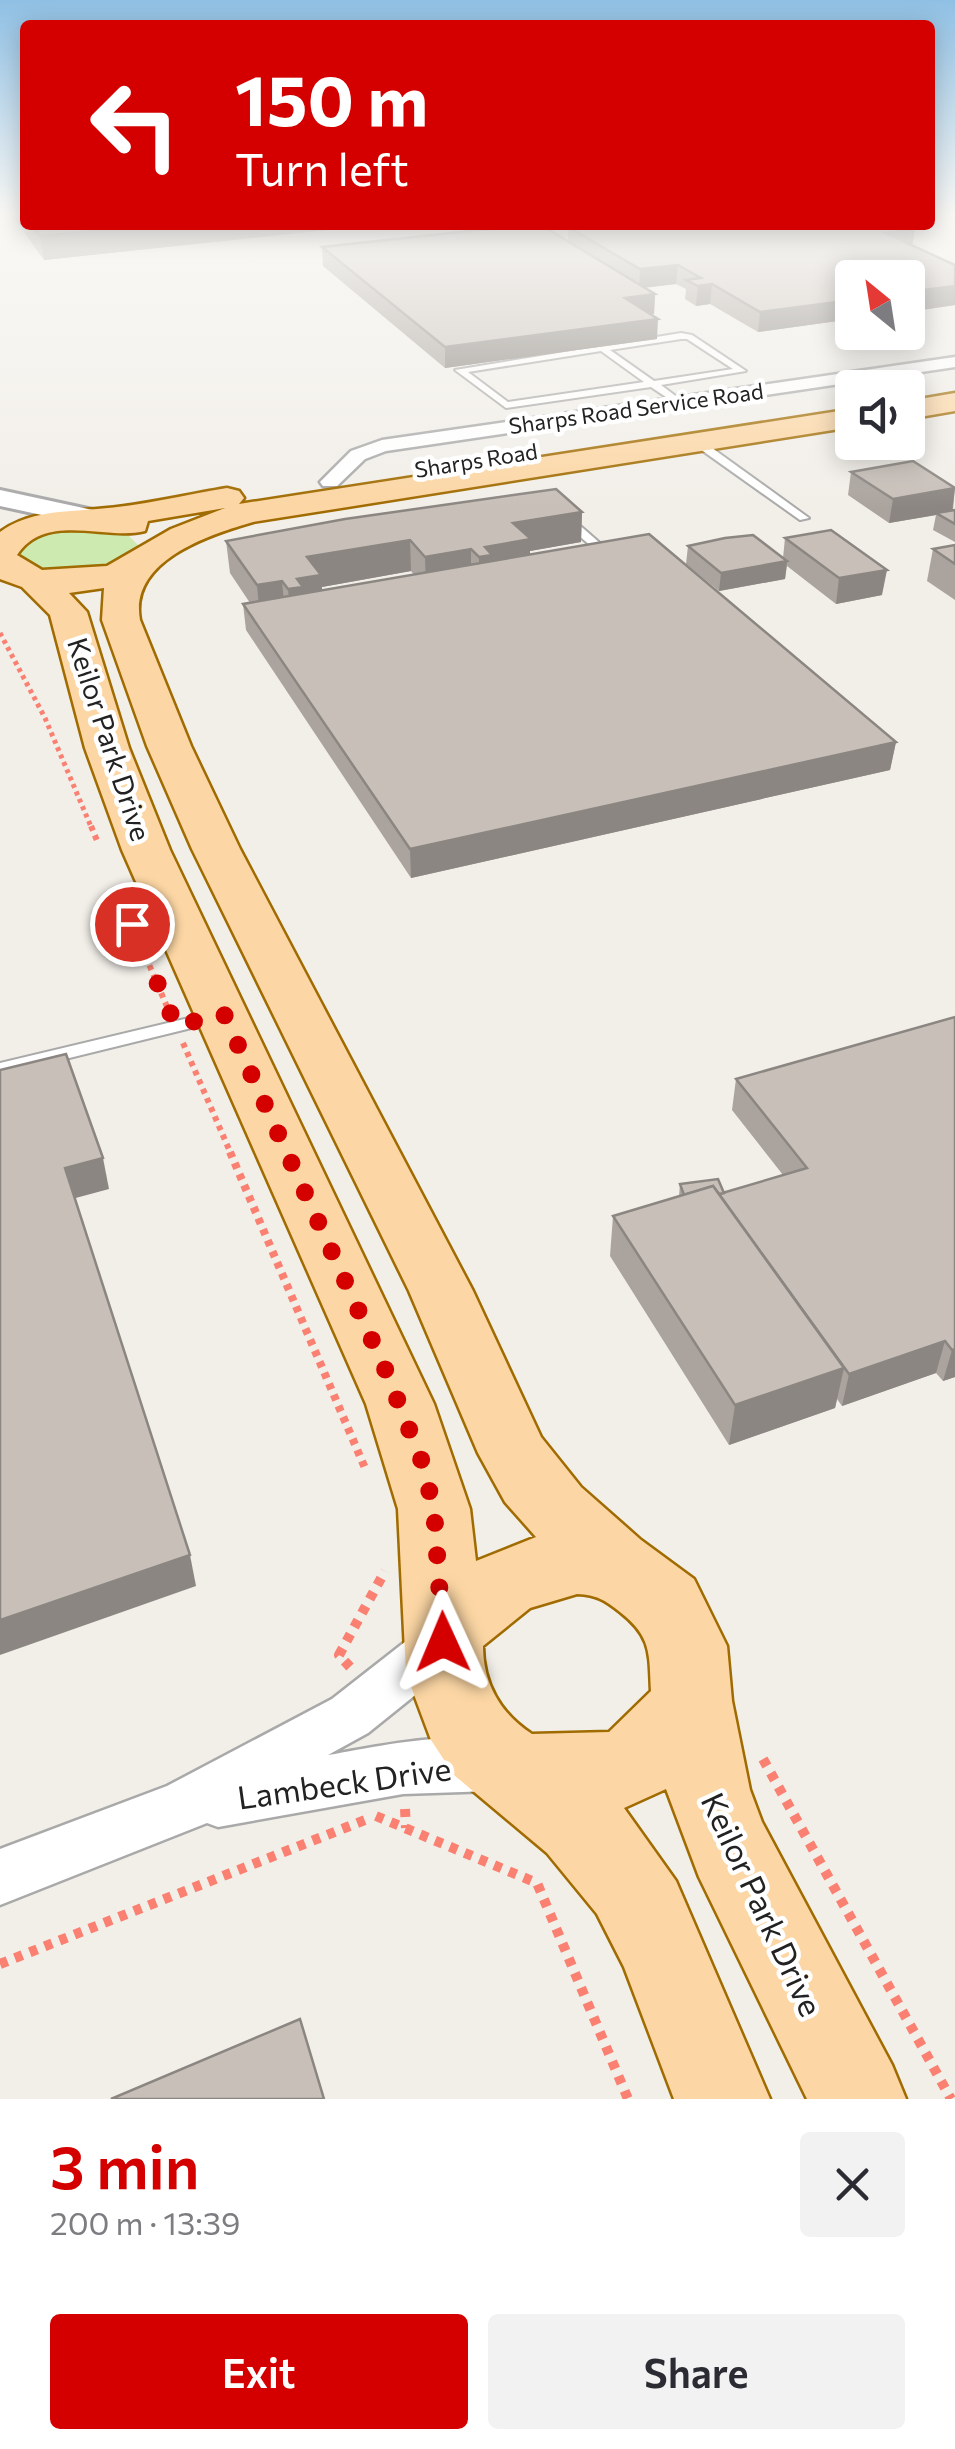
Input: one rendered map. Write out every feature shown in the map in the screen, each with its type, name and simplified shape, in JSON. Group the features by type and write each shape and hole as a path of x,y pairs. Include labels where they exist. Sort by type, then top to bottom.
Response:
{"main road":[{"path":"925,392 955,388"},
{"path":"925,407 955,402"},
{"name":"Sharps Road","path":"121,539 330,482 835,406"},
{"name":"Sharps Road","path":"121,539 250,512 835,421"},
{"path":"33,528 121,539 89,580 9,565 15,536 33,528"},
{"name":"Keilor Park Drive","path":"121,539 121,620 169,746 216,849 441,1291 513,1453 530,1481 614,1563"},
{"name":"Keilor Park Drive","path":"9,565 68,612 200,1020 385,1369 421,1459 434,1509 443,1638"},
{"path":"512,1769 555,1777 596,1776 632,1764 656,1746 722,1720 667,1603 646,1583 614,1563 577,1561 517,1574 465,1609 443,1638 452,1696 465,1722 512,1769 573,1817 610,1857 638,1902 722,2099"},
{"name":"Keilor Park Drive","path":"722,1720 708,1790 729,1846 858,2099"}],"street":[{"name":"Sharps Road Service Road","path":"330,482 358,455 382,446 955,362"},
{"path":"0,498 121,539"},
{"name":"Lambeck Drive","path":"0,1877 182,1807 350,1716 378,1697 443,1638"},
{"name":"Lambeck Drive","path":"182,1807 403,1768 512,1769"}],"lane":[{"path":"690,337 741,370 506,405 460,370 469,365 601,348 690,337"},
{"path":"601,348 678,402"},
{"path":"697,442 804,518"},
{"path":"557,511 604,552"},
{"path":"0,1069 200,1020"}],"path":[{"path":"0,633 44,718 99,845"},
{"path":"118,890 200,1020 367,1474"},
{"path":"378,1697 339,1655 390,1562"},
{"path":"722,1720 951,2099"},
{"path":"403,1768 406,1828"},
{"path":"0,1964 377,1816 537,1882 628,2099"}],"green space":[{"path":"71,527 125,532 139,546 125,562 89,573 49,573 17,558 18,551 37,536"}],"building":[{"path":"402,312 647,312 658,319 445,347"},
{"path":"913,461 955,488 893,499 851,472"},
{"path":"556,489 582,512 513,523 531,539 485,547 492,555 479,557 471,549 425,557 410,540 307,557 321,575 297,579 303,587 288,589 282,581 257,585 226,541 345,519"},
{"path":"955,510 955,524 936,513"},
{"path":"831,530 887,570 839,578 785,538"},
{"path":"649,534 896,742 410,849 243,604"},
{"path":"753,535 787,561 721,573 688,546 725,538"},
{"path":"955,545 955,564 933,549"},
{"path":"955,1017 955,1349 945,1341 849,1374 719,1194 807,1168 736,1079"},
{"path":"66,1054 103,1158 65,1168 190,1555 0,1620 0,1070"},
{"path":"718,1179 724,1193 719,1194 713,1186 684,1195 680,1184"},
{"path":"713,1186 844,1368 735,1405 613,1216"},
{"path":"300,2019 324,2099 111,2099"}],"route":[{"path":"132,924 176,1026 224,1014 385,1369 421,1459 434,1509 443,1642"}]}
